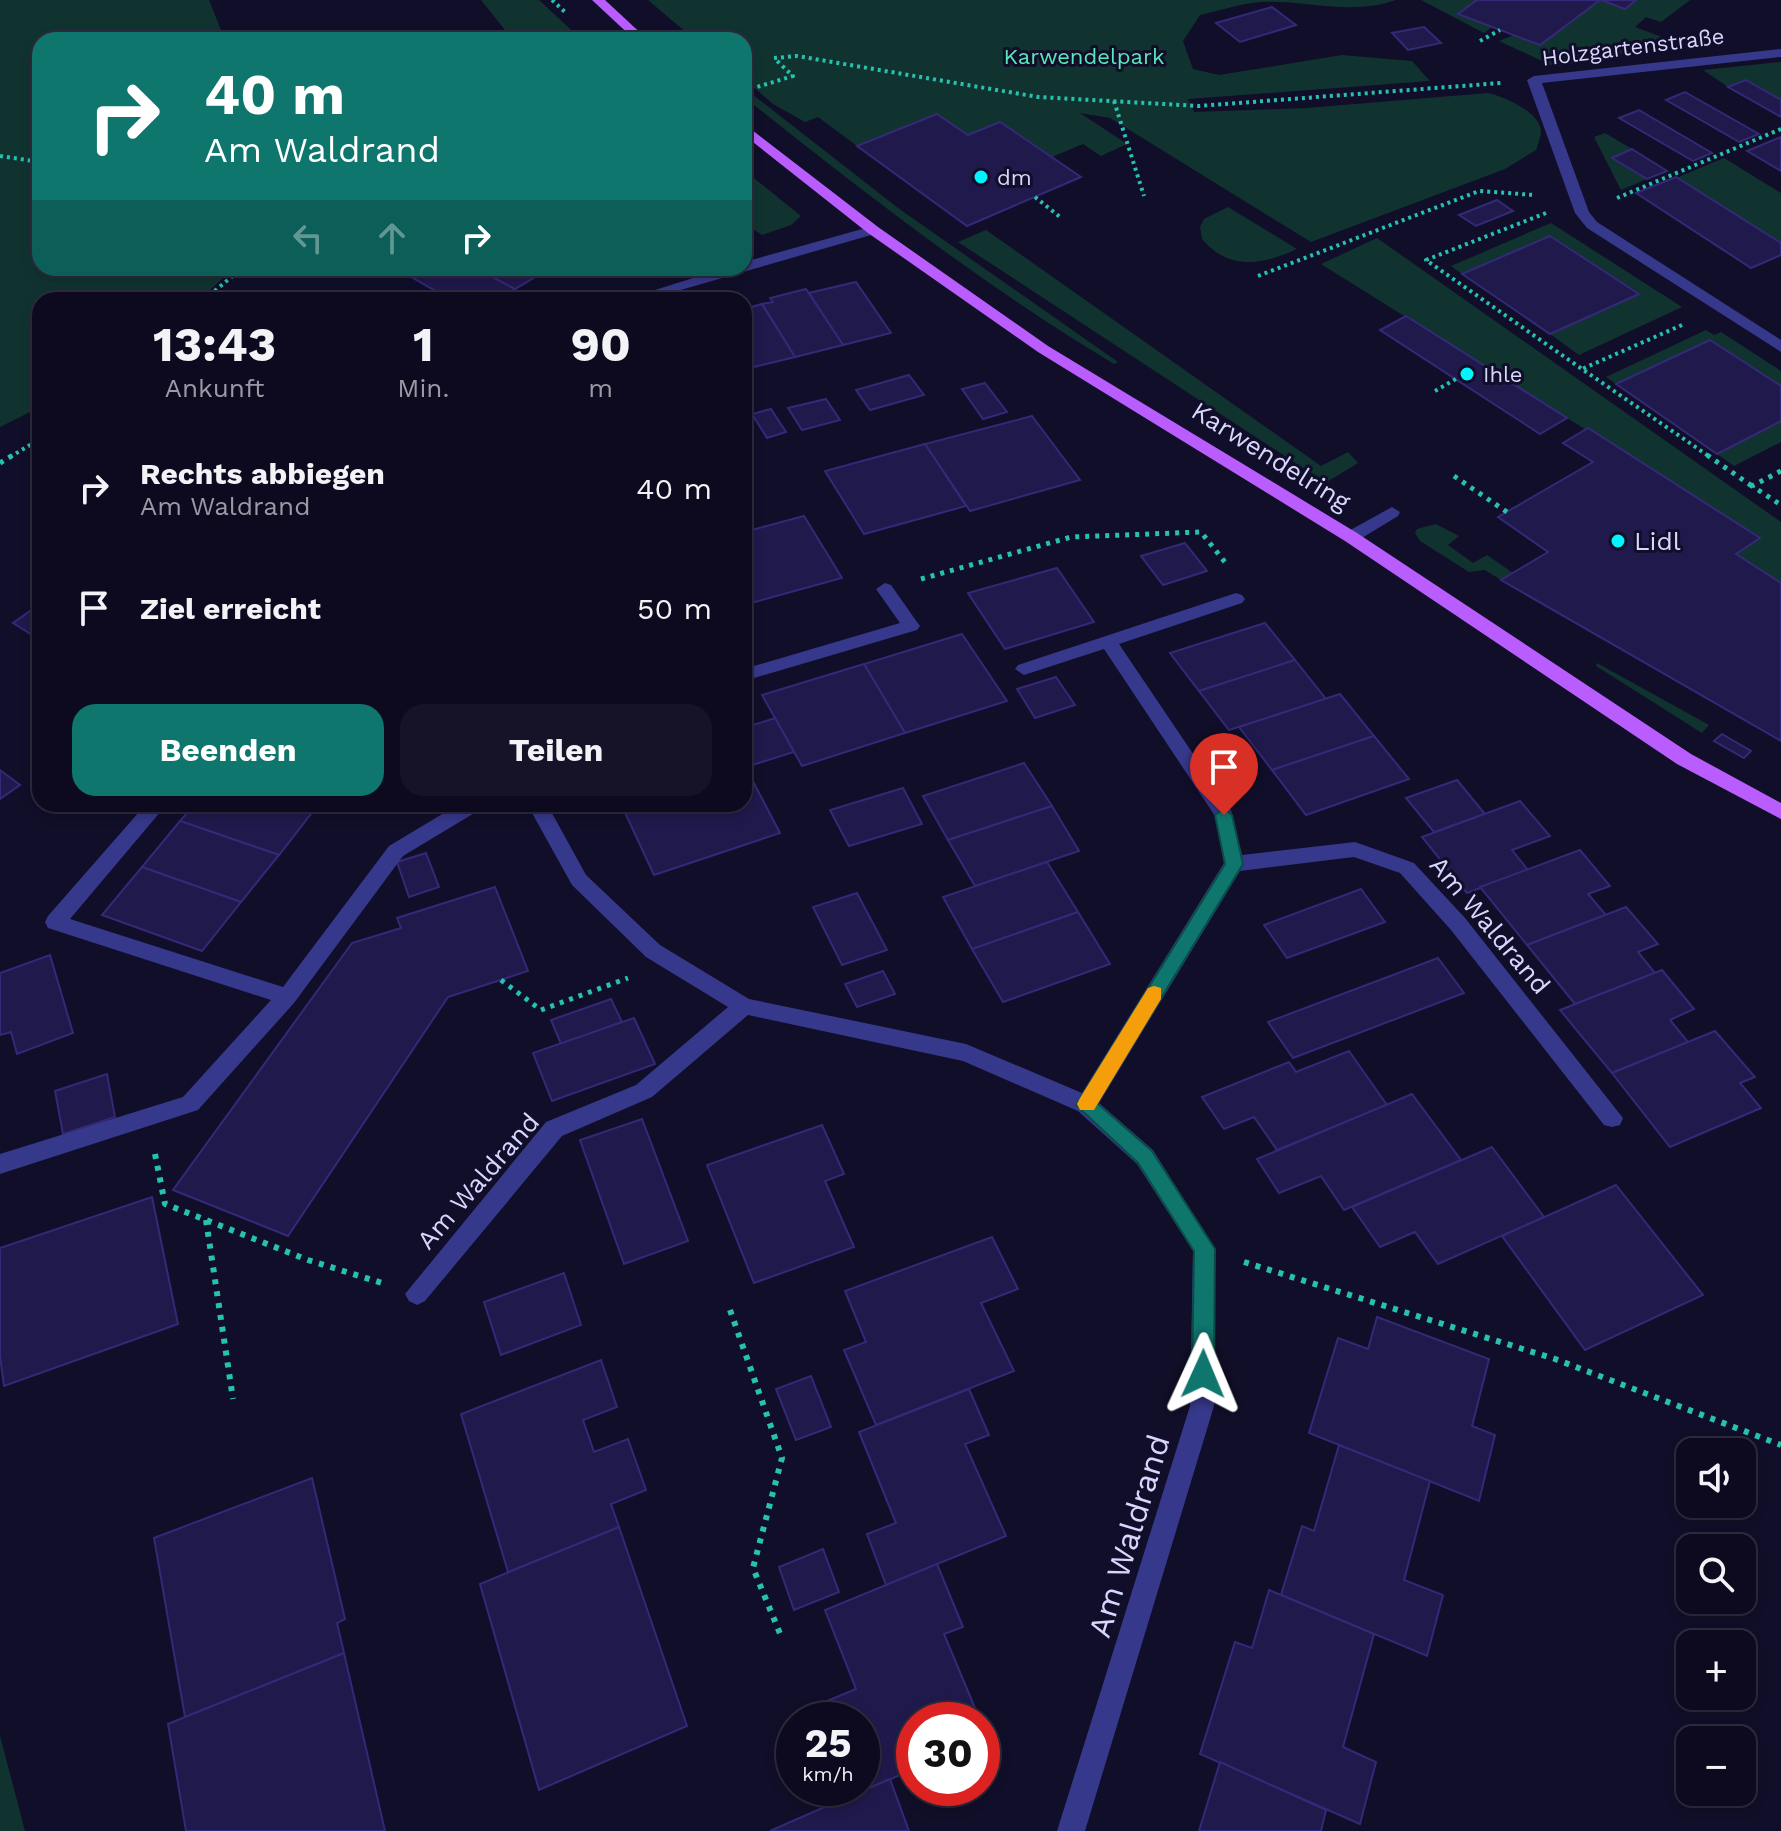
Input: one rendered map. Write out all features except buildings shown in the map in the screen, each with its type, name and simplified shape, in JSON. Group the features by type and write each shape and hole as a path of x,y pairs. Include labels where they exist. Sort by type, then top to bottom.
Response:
{"main road":[{"path":"598,0 633,32"},
{"name":"Karwendelring","path":"752,134 873,230 1043,349 1351,537 1648,736 1781,812"}],"street":[{"name":"Holzgartenstraße","path":"1582,213 1534,80 1781,53"},
{"path":"1582,213 1592,225 1781,347"},
{"path":"752,265 873,230"},
{"path":"658,292 714,276"},
{"path":"1351,537 1392,512"},
{"path":"752,673 911,626 885,589"},
{"path":"1024,669 1236,599"},
{"path":"1086,1105 1234,864 1224,815 1108,642"},
{"path":"150,812 55,922 287,997"},
{"path":"0,1164 190,1104 287,997 396,851 461,812"},
{"path":"541,812 579,880 653,951 744,1006 966,1053 1086,1105 1145,1157 1204,1249"},
{"name":"Am Waldrand","path":"1234,864 1355,849 1407,868 1458,924 1612,1118"},
{"name":"Am Waldrand","path":"417,1294 554,1129 644,1091 744,1006"},
{"name":"Am Waldrand","path":"1071,1831 1202,1406 1204,1249"}],"path":[{"path":"1480,41 1500,30"},
{"path":"752,89 793,76 774,58 797,56 1038,97 1199,106 1364,96 1534,80"},
{"path":"1114,101 1144,196"},
{"path":"1781,129 1582,213 1549,212 1426,260 1781,505"},
{"path":"0,156 32,161"},
{"path":"1258,276 1479,191 1534,195"},
{"path":"1035,197 1060,217"},
{"path":"214,292 232,276"},
{"path":"1484,300 1493,296"},
{"path":"1582,369 1720,308"},
{"path":"1435,391 1456,379"},
{"path":"1648,414 1655,411"},
{"path":"0,463 32,444"},
{"path":"1752,486 1781,471"},
{"path":"1454,476 1507,512"},
{"path":"885,589 1071,537 1201,532 1236,576 1236,599"},
{"path":"501,980 541,1010 630,977 653,951"},
{"path":"149,1117 165,1204 308,1260 417,1294"},
{"path":"206,1219 233,1399"},
{"path":"1204,1249 1555,1359 1781,1445"},
{"path":"730,1310 782,1458 753,1568 781,1636"}],"green space":[{"path":"0,0 209,0 222,32 32,32 32,276 225,276 208,292 32,292 32,411 0,427"},
{"path":"481,0 539,0 573,32 507,32"},
{"name":"Karwendelpark","path":"648,0 1396,0 1362,7 1278,2 1246,4 1200,15 1183,41 1193,69 1219,75 1342,55 1412,61 1430,81 1188,99 1194,112 1307,108 1488,93 1527,111 1539,123 1541,130 1536,150 1505,169 1311,242 1110,118 1080,113 1127,144 1101,156 1083,144 1052,157 1000,122 968,135 937,114 857,146 818,117 805,122 773,104 752,86 752,32 686,32"},
{"path":"1421,0 1477,0 1458,14 1492,27 1484,33"},
{"path":"1600,0 1625,8 1636,0 1690,0 1661,22 1646,17 1635,27 1678,43 1555,67 1499,41"},
{"path":"1781,62 1781,100 1746,80 1728,87 1703,70"},
{"path":"752,94 898,208 1118,362 1114,364 1018,303 834,168 752,103"},
{"path":"1605,133 1632,149 1613,158 1647,179 1621,190 1594,137"},
{"path":"1724,158 1781,193 1781,243 1676,178"},
{"path":"752,176 801,216 791,225 762,235 752,228"},
{"path":"1228,207 1297,249 1259,261 1247,262 1223,256 1202,239 1200,227 1204,219"},
{"path":"1551,223 1682,307 1579,355 1550,334 1639,293 1551,236 1462,274 1451,266"},
{"path":"986,230 1321,466 1348,452 1358,463 1327,482 1297,464 958,242"},
{"path":"1377,238 1781,522 1781,583 1736,554 1759,538 1321,264"},
{"path":"1706,330 1714,335 1721,332 1781,371 1781,386 1710,340 1616,384 1606,377"},
{"path":"1781,421 1781,442 1734,466 1717,454"},
{"path":"1436,524 1459,536 1448,545 1473,563 1487,555 1513,573 1501,580 1485,570 1469,572 1420,541 1415,533 1417,529"},
{"path":"1597,663 1709,725 1702,733 1596,666"},
{"path":"0,1736 25,1831 0,1831"}],"slow traffic":[{"path":"1087,1104 1154,994"}],"place":[{"name":"dm","path":"981,177"},
{"name":"Ihle","path":"1467,374"},
{"name":"Lidl","path":"1618,541"}],"route":[{"path":"1203,1374 1204,1249 1145,1157 1086,1105 1234,864 1224,815"}]}
